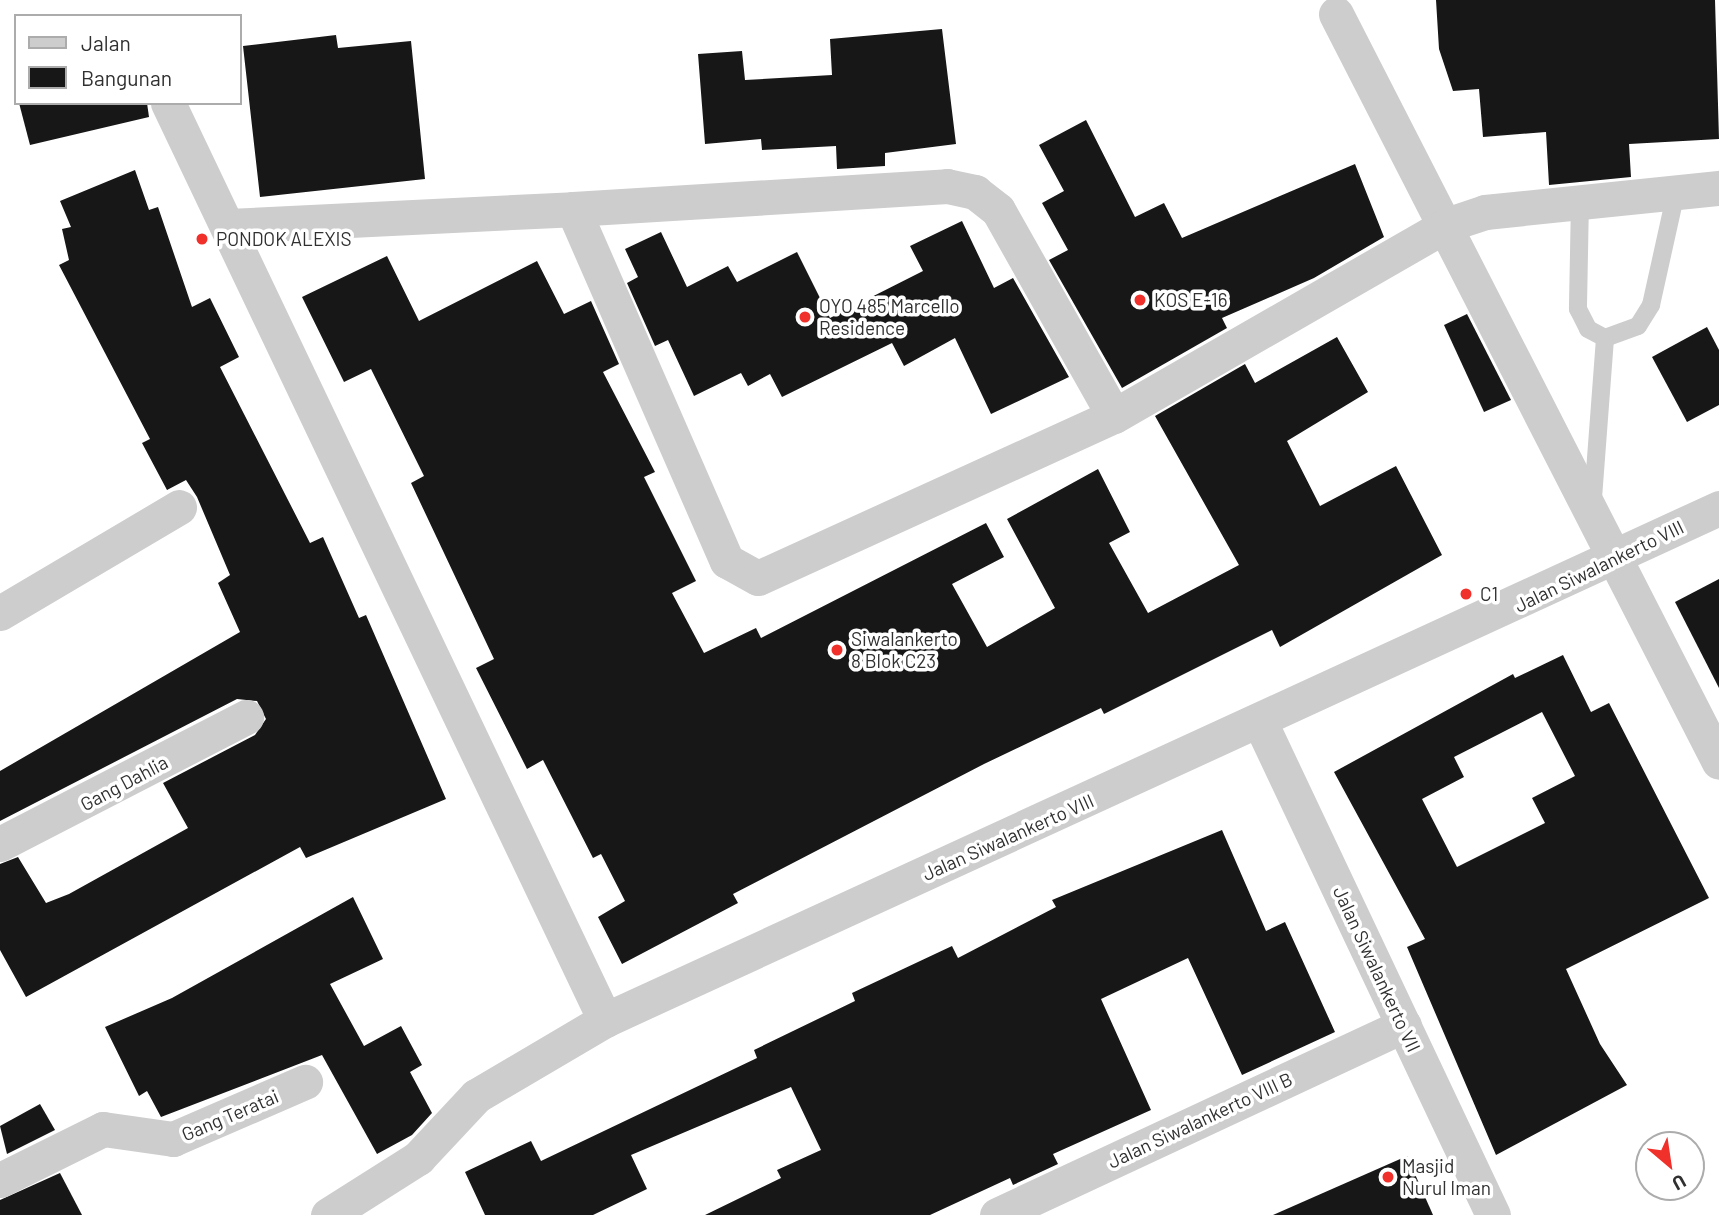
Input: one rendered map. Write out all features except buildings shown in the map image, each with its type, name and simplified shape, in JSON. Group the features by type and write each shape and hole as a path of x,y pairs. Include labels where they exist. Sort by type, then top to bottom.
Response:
{"street":[{"path":"1336,14 1719,762"},
{"path":"169,105 605,1020"},
{"path":"228,226 573,209 947,186 975,192 998,210 1114,416"},
{"path":"573,209 727,561 746,576 768,575 1114,416 1446,225 1485,212 1719,188"},
{"path":"0,613 179,507"},
{"name":"Jalan Siwalankerto VIII","path":"328,1215 418,1158 476,1096 605,1020 1261,724 1616,560 1719,508"},
{"name":"Gang Dahlia","path":"0,844 246,717"},
{"name":"Jalan Siwalankerto VII","path":"1261,724 1493,1215"},
{"name":"Jalan Siwalankerto VIII B","path":"997,1215 1404,1025"},
{"name":"Gang Teratai","path":"0,1180 103,1129 173,1139 305,1082"}],"lane":[{"path":"1580,201 1578,309 1588,329 1605,338 1638,326 1651,305 1676,192"},
{"path":"1594,517 1593,447 1605,338"}],"place":[{"name":"PONDOK ALEXIS","path":"202,239"},
{"name":"KOS E-16","path":"1140,300"},
{"name":"OYO 485 Marcello Residence","path":"805,317"},
{"name":"C1","path":"1466,594"},
{"name":"Siwalankerto 8 Blok C23","path":"837,650"},
{"name":"Masjid Nurul Iman","path":"1388,1177"}]}
